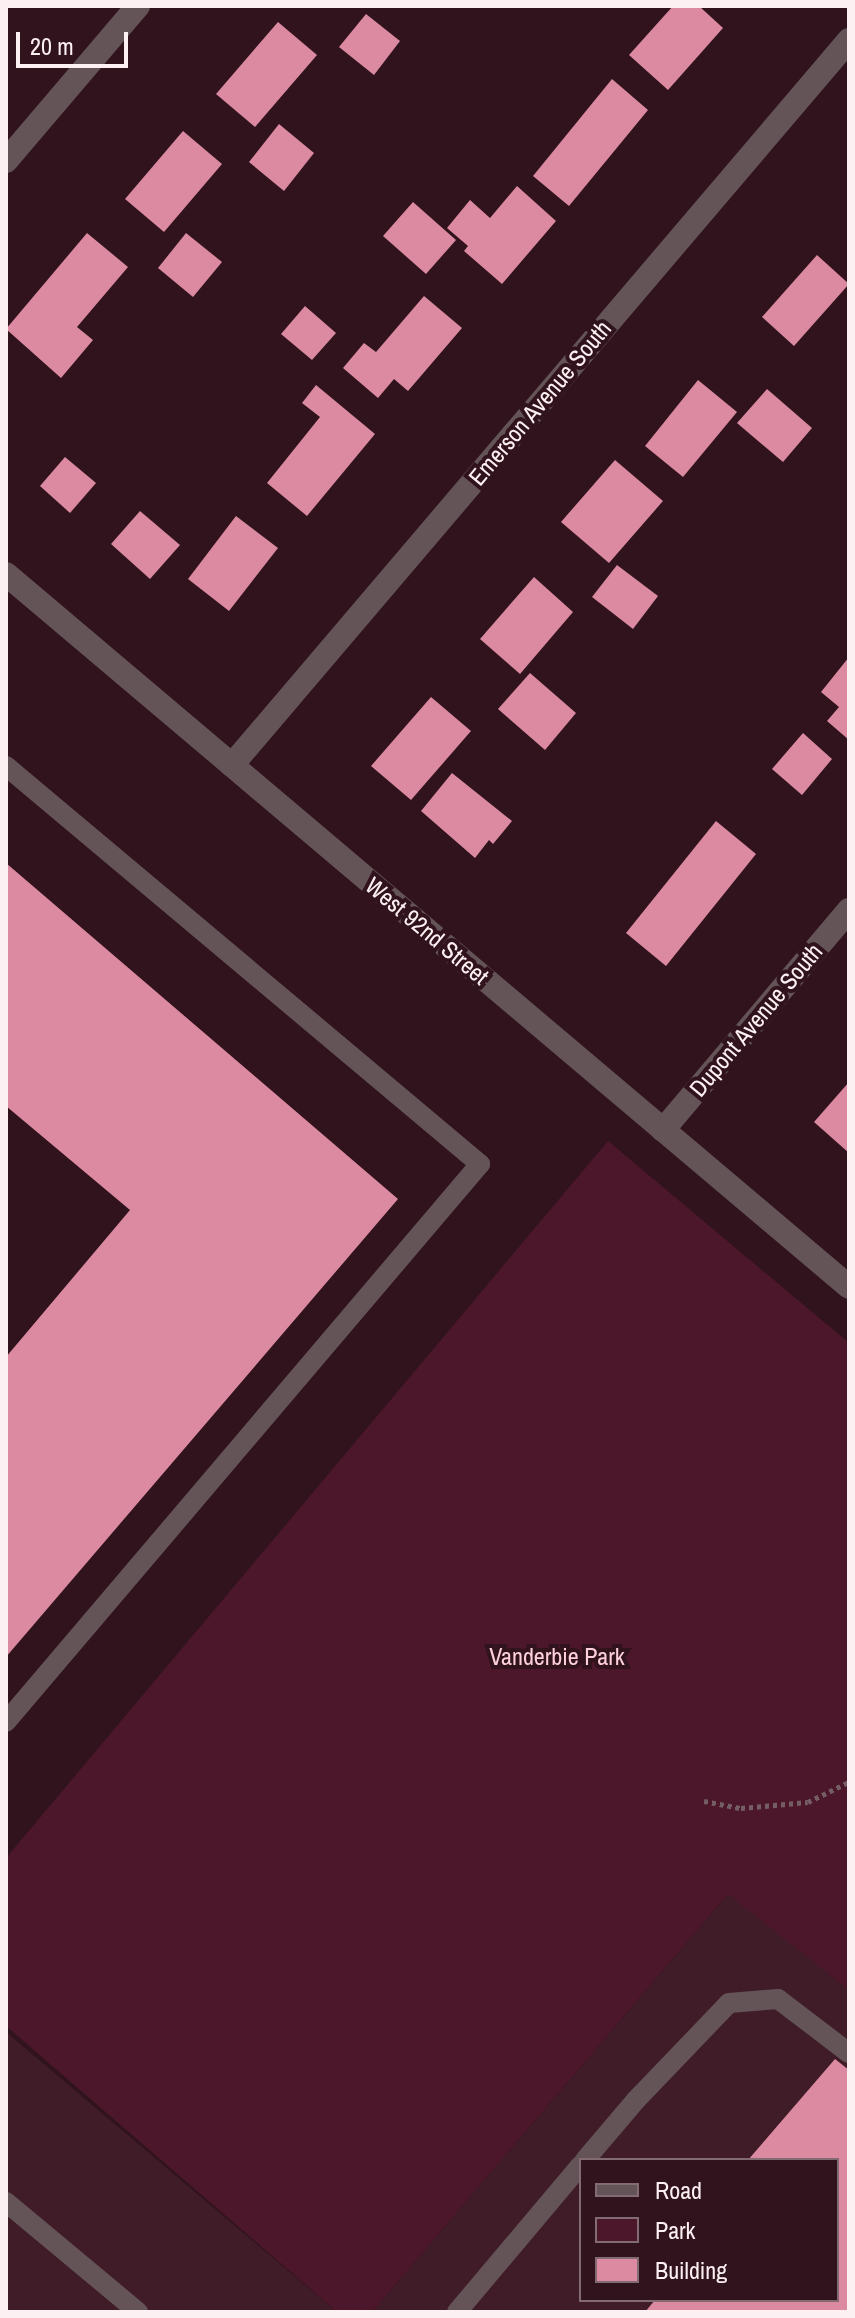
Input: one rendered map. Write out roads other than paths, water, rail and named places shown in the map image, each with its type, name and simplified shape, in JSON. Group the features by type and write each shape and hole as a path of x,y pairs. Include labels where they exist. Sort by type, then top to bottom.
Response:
{"street":[{"path":"6,161 138,6"},
{"name":"Emerson Avenue South","path":"232,765 849,40"},
{"name":"West 92nd Street","path":"6,574 849,1287"},
{"name":"Dupont Avenue South","path":"663,1130 849,910"}],"lane":[{"path":"6,766 480,1164 6,1722"},
{"path":"587,2158 636,2100 729,2003 778,1999 849,2053"},
{"path":"457,2312 579,2167"},
{"path":"6,2202 138,2312"}],"park label":[{"name":"Vanderbie Park","path":"557,1657"}]}
